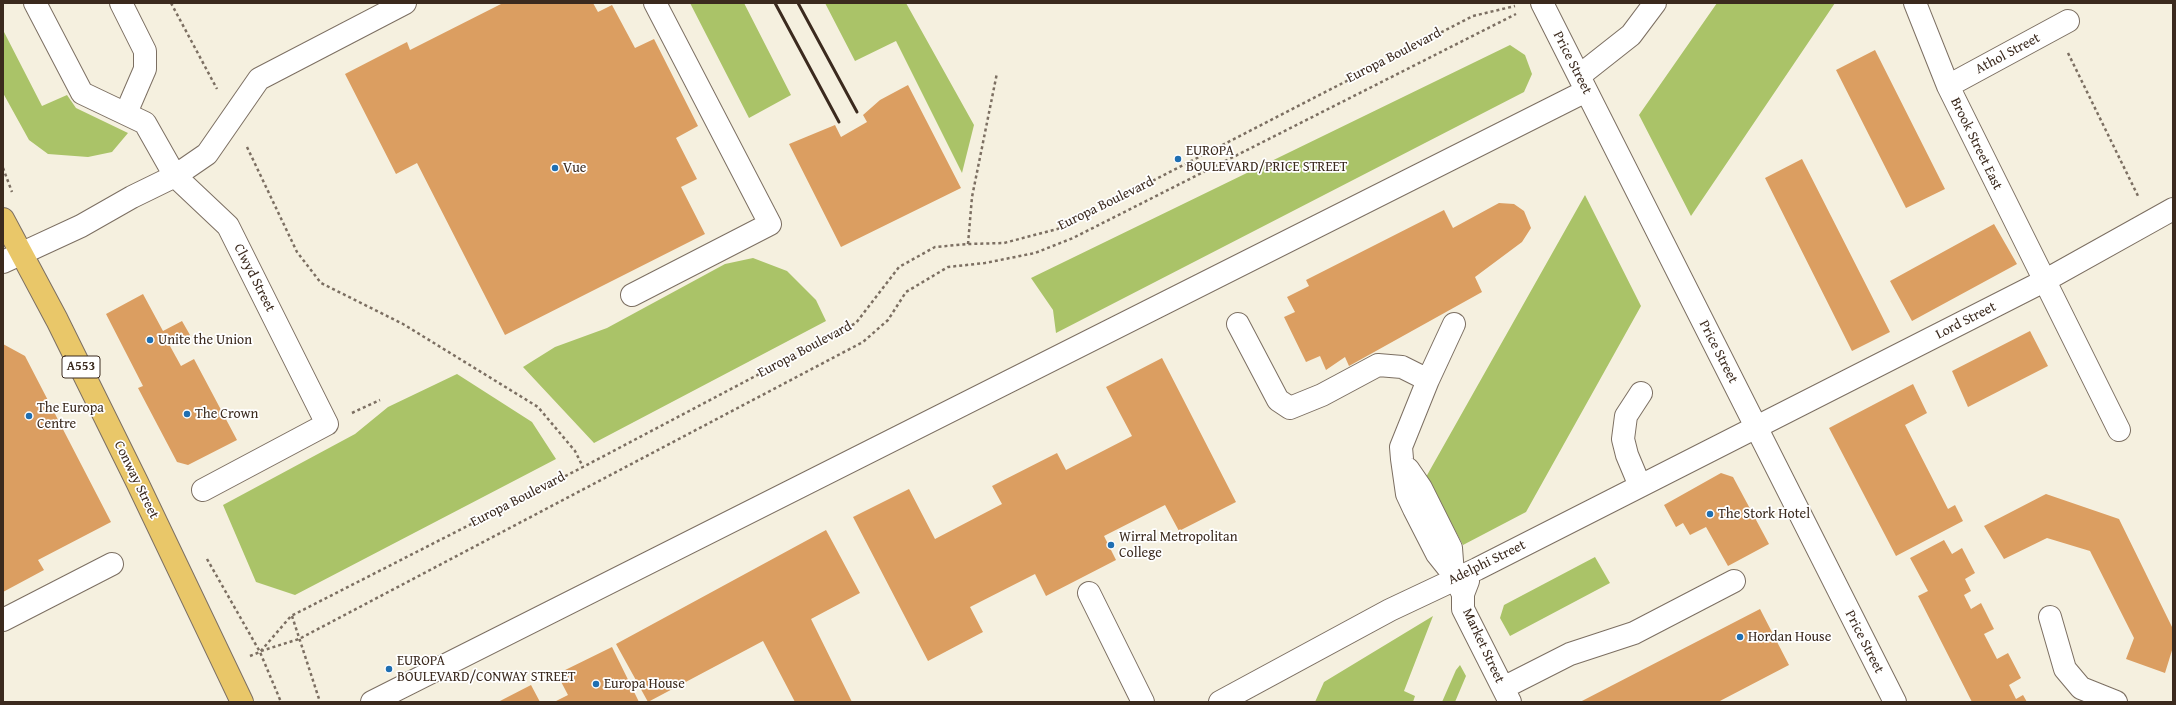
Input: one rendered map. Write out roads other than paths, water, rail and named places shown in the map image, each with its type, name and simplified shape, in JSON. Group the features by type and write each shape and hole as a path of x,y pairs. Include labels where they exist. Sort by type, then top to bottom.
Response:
{"main road":[{"name":"Conway Street","path":"3,219 12,258 89,383 242,702"}],"street":[{"path":"34,3 82,93 145,123 175,176"},
{"path":"121,3 145,51 145,69 126,113"},
{"path":"12,258 81,226 132,197 175,176 207,154 259,79 405,3"},
{"path":"632,295 770,224 655,3"},
{"path":"372,702 1582,84 1631,35 1655,3"},
{"name":"Brook Street East","path":"1915,3 1948,86 2119,430"},
{"name":"Price Street","path":"1529,6 1582,84 1670,255 1895,702"},
{"name":"Athol Street","path":"1948,86 2062,25"},
{"name":"Clwyd Street","path":"175,176 228,226 327,424 203,490"},
{"name":"Lord Street","path":"1756,427 2044,281 2173,209"},
{"path":"1238,324 1278,400 1290,408 1322,395 1378,365 1402,367 1428,380"},
{"path":"1454,324 1428,380 1401,447 1407,494 1436,554 1457,582"},
{"path":"1640,486 1627,455 1623,439 1626,416 1641,393"},
{"name":"Adelphi Street","path":"1220,702 1390,610 1457,582 1508,552 1756,427"},
{"name":"Market Street","path":"1402,459 1421,488 1452,548 1463,609 1506,695"},
{"path":"3,620 112,564"},
{"path":"1506,695 1570,654 1634,633 1734,581"},
{"path":"1089,593 1143,702"},
{"path":"2050,617 2065,669 2081,688 2116,702"}],"railway":[{"path":"775,3 839,122"},
{"path":"798,3 857,112"}],"place":[{"name":"EUROPA BOULEVARD/PRICE STREET","path":"1178,159"},
{"name":"Vue","path":"555,168"},
{"name":"Unite the Union","path":"150,340"},
{"name":"The Crown","path":"187,414"},
{"name":"The Europa Centre","path":"29,416"},
{"name":"The Stork Hotel","path":"1710,514"},
{"name":"Wirral Metropolitan College","path":"1111,545"},
{"name":"Hordan House","path":"1740,637"},
{"name":"EUROPA BOULEVARD/CONWAY STREET","path":"389,669"},
{"name":"Europa House","path":"596,684"}]}
